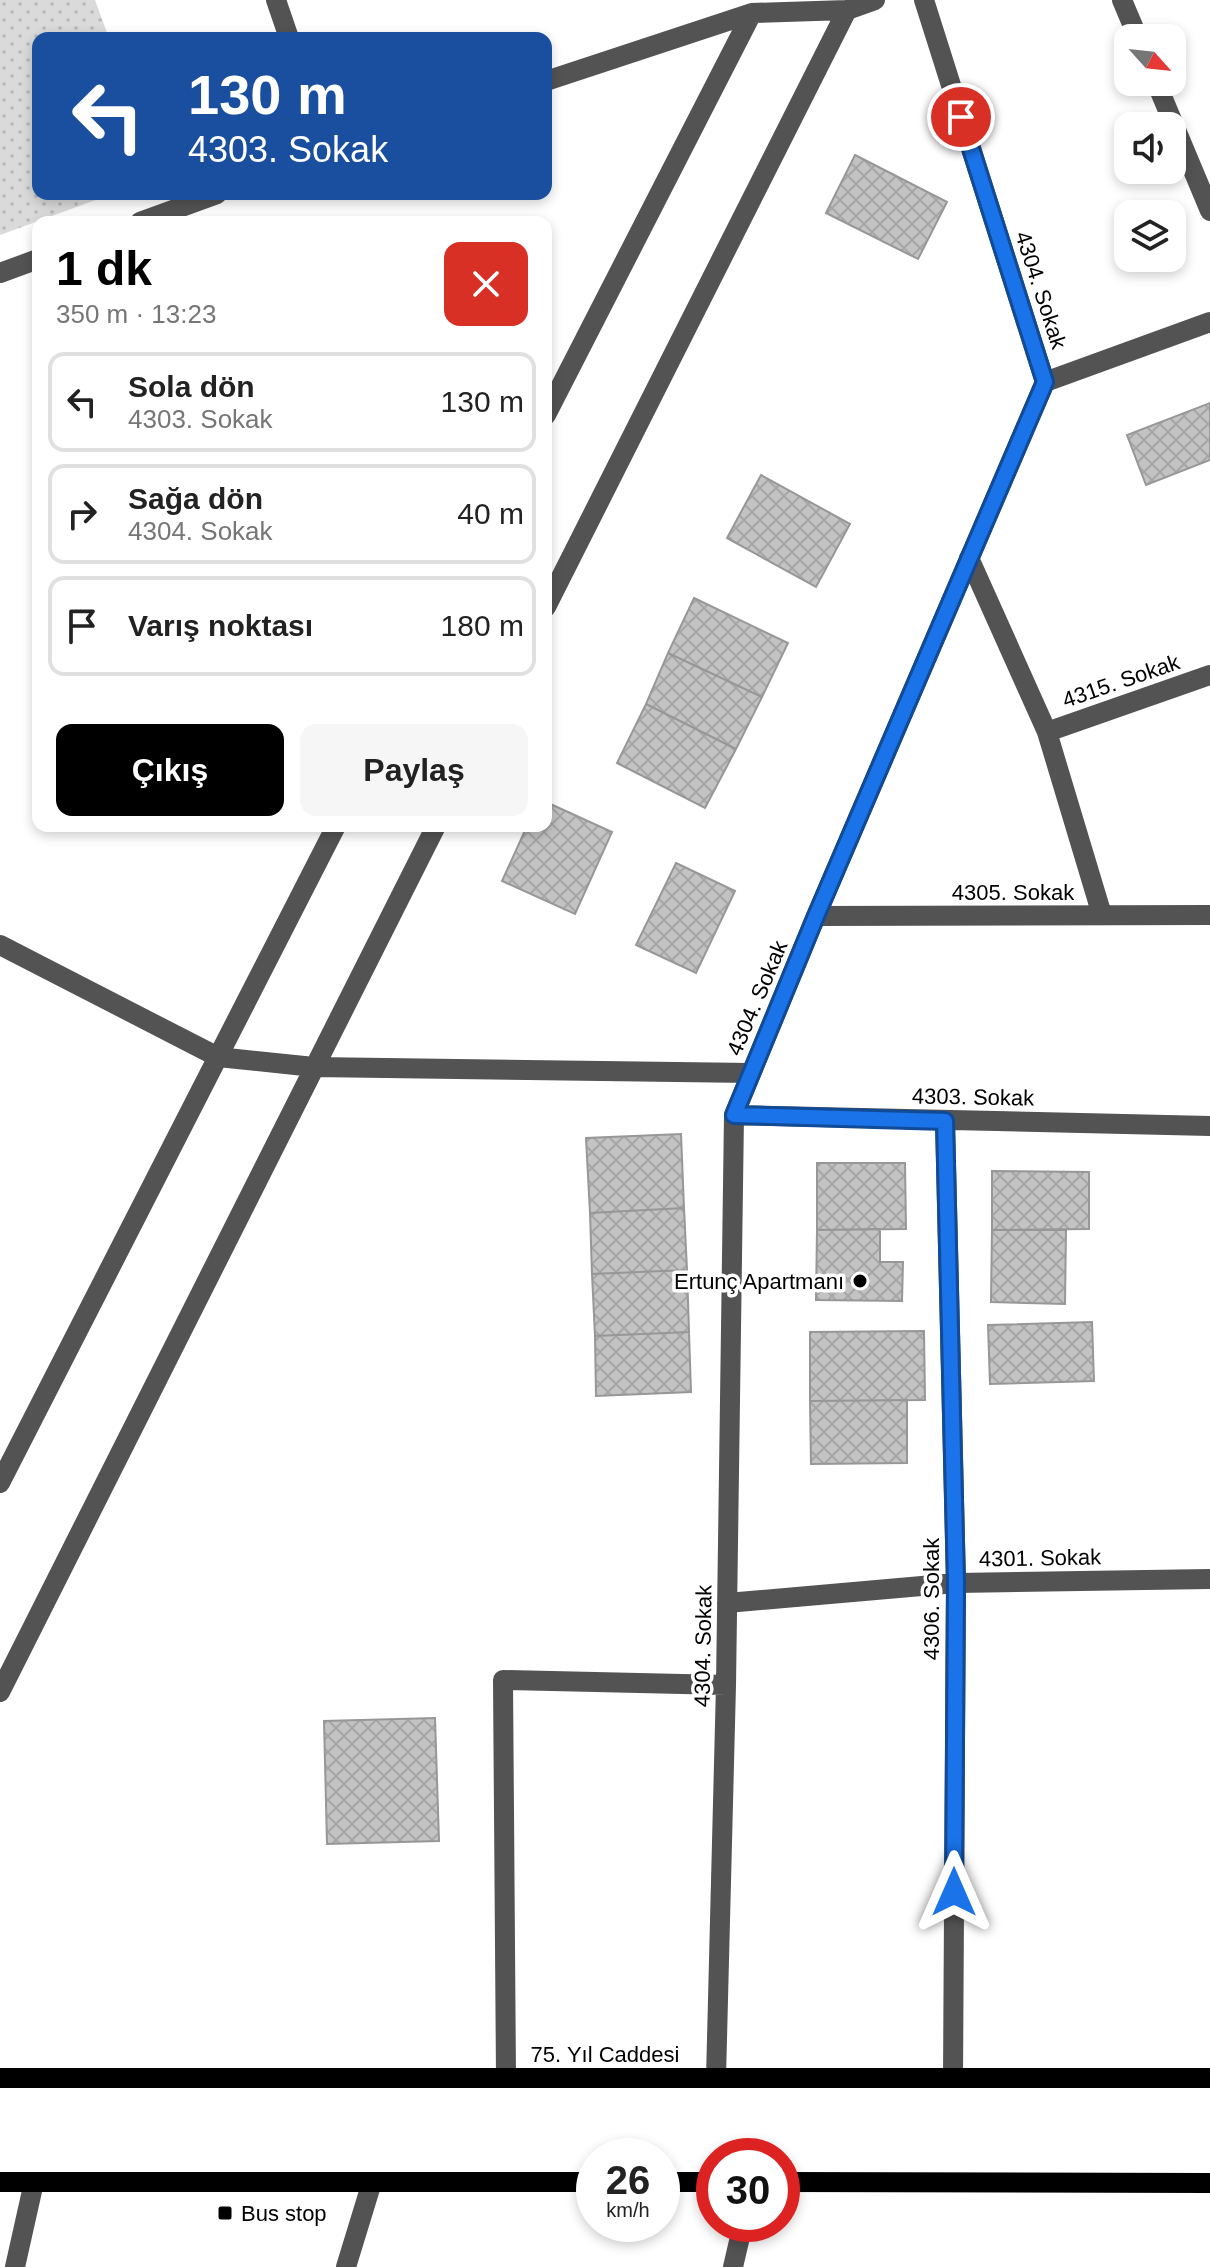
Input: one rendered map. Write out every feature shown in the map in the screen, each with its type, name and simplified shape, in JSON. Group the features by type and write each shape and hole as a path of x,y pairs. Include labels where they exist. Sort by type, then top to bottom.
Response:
{"main road":[{"name":"75. Yıl Caddesi","path":"0,2078 1210,2078"},
{"path":"0,2182 576,2182"},
{"path":"800,2182 1210,2183"}],"street":[{"path":"276,0 287,32"},
{"path":"552,79 752,13 794,6 847,10 875,0"},
{"name":"4304. Sokak","path":"716,2078 726,1685 734,1115 1045,382 924,0"},
{"path":"1122,0 1132,24"},
{"path":"552,595 847,10"},
{"path":"552,403 752,13"},
{"path":"1162,96 1210,211"},
{"path":"156,216 200,200"},
{"path":"0,273 32,261"},
{"path":"1045,382 1210,322"},
{"path":"969,558 1047,732 1102,915"},
{"name":"4315. Sokak","path":"1047,732 1210,675"},
{"path":"0,1483 333,832"},
{"path":"0,1692 433,832"},
{"name":"4305. Sokak","path":"816,916 1210,915"},
{"path":"0,945 218,1057 314,1067 751,1073"},
{"name":"4303. Sokak","path":"734,1115 1210,1126"},
{"name":"4306. Sokak","path":"945,1121 956,1583 953,2078"},
{"name":"4301. Sokak","path":"727,1603 956,1583 1210,1579"},
{"path":"506,2078 503,1680 726,1685"},
{"path":"15,2267 34,2182"},
{"path":"346,2267 372,2182"},
{"path":"733,2267 739,2242"}],"shaded area":[{"path":"0,0 95,0 107,32 32,32 32,200 96,200 52,216 32,216 32,223 0,235"}],"building":[{"path":"855,155 947,202 918,259 826,213"},
{"path":"1210,403 1210,460 1146,485 1127,435"},
{"path":"761,475 850,524 816,587 727,538"},
{"path":"694,598 788,643 762,697 668,653"},
{"path":"668,653 762,697 736,749 646,704"},
{"path":"646,704 736,749 705,808 617,763"},
{"path":"552,805 612,832 575,914 502,881 524,832 552,832"},
{"path":"676,863 735,891 696,973 636,945"},
{"path":"681,1134 684,1208 590,1213 586,1138"},
{"path":"817,1163 905,1163 906,1229 817,1230"},
{"path":"992,1171 1089,1172 1089,1229 992,1230"},
{"path":"684,1208 687,1270 592,1274 590,1213"},
{"name":"Ertunç Apartmanı","path":"880,1229 880,1262 903,1262 902,1301 816,1300 817,1230"},
{"path":"992,1230 1066,1230 1065,1304 991,1302"},
{"path":"687,1270 689,1332 595,1336 592,1274"},
{"path":"1092,1322 1094,1381 990,1384 988,1325"},
{"path":"924,1331 925,1400 810,1401 810,1332"},
{"path":"689,1332 691,1392 596,1396 595,1336"},
{"path":"907,1400 907,1463 811,1464 810,1401"},
{"path":"435,1718 439,1841 327,1844 324,1721"}],"place":[{"name":"Ertunç Apartmanı","path":"860,1281"},
{"name":"Bus stop","path":"225,2213"}],"route":[{"path":"954,1892 956,1583 945,1121 734,1115 1045,382 961,117"}]}
